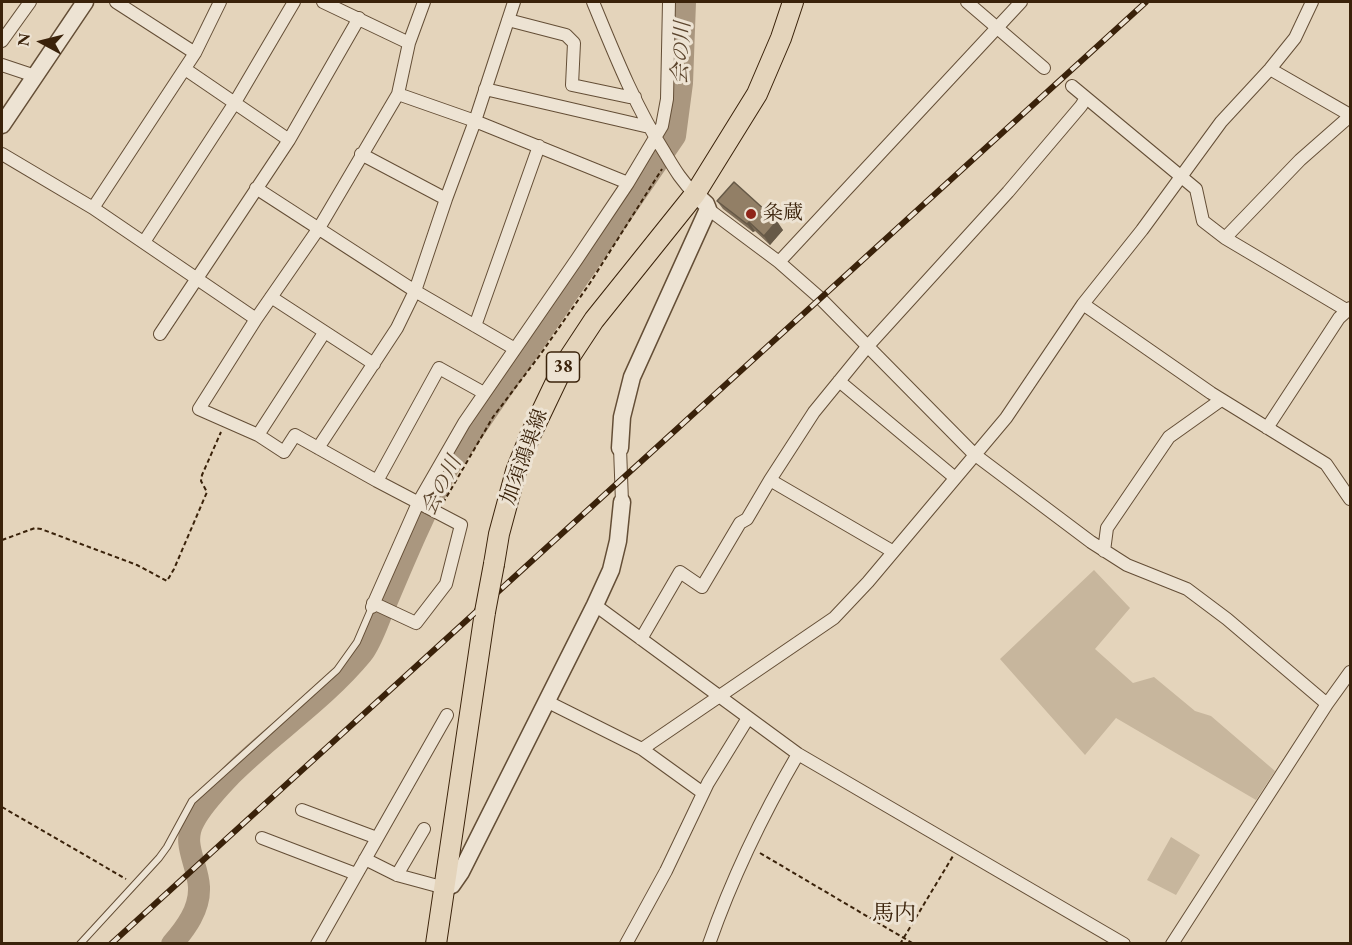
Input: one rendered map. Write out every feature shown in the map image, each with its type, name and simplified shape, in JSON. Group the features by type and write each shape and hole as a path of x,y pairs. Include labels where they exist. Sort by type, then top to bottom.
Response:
{"main road":[{"name":"加須鴻巣線","path":"436,944 485,612 499,534 516,471 563,367 594,320 701,202 757,94 781,38 793,2"}],"street":[{"path":"2,41 30,2"},
{"path":"2,125 85,2"},
{"path":"116,2 195,53"},
{"path":"93,208 195,53 220,2"},
{"path":"144,242 234,104 294,2"},
{"path":"323,2 410,43"},
{"path":"424,2 410,43 398,94 319,228 256,319 199,409 258,435 284,452 295,435 377,481 420,504 461,525 446,584 416,623 374,604 420,504 464,423 657,141 666,107 669,2"},
{"path":"318,448 398,328 415,291 475,122 514,2"},
{"path":"593,2 649,127 681,179 701,202 779,262 820,298 974,454 1126,565 1187,589 1227,619 1327,704"},
{"path":"967,2 1044,68"},
{"path":"779,262 1021,2"},
{"path":"642,749 834,618 868,582 954,477 1006,418 1083,304 1221,122 1295,38 1312,2"},
{"path":"160,334 289,140 359,18"},
{"path":"508,20 566,35 574,43 572,85 635,97"},
{"path":"2,65 35,76"},
{"path":"184,69 289,140"},
{"path":"1225,238 1300,160 1350,115 1270,69"},
{"path":"1072,86 1196,189 1203,221 1225,238 1349,309 1339,318 1268,428"},
{"path":"485,88 649,127"},
{"path":"398,94 539,146 628,183"},
{"path":"641,639 680,572 702,587 740,524 747,519 814,412 867,347 1008,192 1082,106 1086,98"},
{"path":"475,326 539,146"},
{"path":"2,154 93,208 256,319"},
{"path":"361,154 446,199"},
{"path":"256,188 415,291 515,349"},
{"path":"365,859 397,875 444,888 452,885 460,872 595,605 616,556 622,502 620,448 622,417 632,377 701,202"},
{"path":"271,297 374,364"},
{"path":"1083,304 1221,400 1326,464 1350,499"},
{"path":"258,435 324,333"},
{"path":"377,481 439,368 484,393"},
{"path":"839,381 954,477"},
{"path":"1104,551 1107,528 1169,437 1221,400"},
{"path":"770,480 892,551"},
{"path":"595,605 798,754 1124,944"},
{"path":"1172,944 1350,672"},
{"path":"546,701 642,749 703,793"},
{"path":"317,944 447,715"},
{"path":"626,944 666,871 703,793 748,718"},
{"path":"709,944 719,914 772,800 798,754"},
{"path":"302,810 377,838"},
{"path":"397,875 424,829"},
{"path":"262,838 356,874"}],"lane":[{"path":"80,944 117,906 167,847 192,801 337,670 357,642 374,604"}],"path":[{"path":"436,512 493,417 590,283 669,159"},
{"path":"2,540 35,528 41,529 114,555 167,581 207,492 201,481 202,475 226,421"},
{"path":"2,807 135,884"},
{"path":"750,847 914,944"},
{"path":"900,944 959,847"}],"shaded area":[{"path":"1094,570 1130,608 1095,649 1133,683 1154,677 1195,711 1211,716 1275,771 1256,800 1116,718 1085,755 1000,659"},
{"path":"1171,837 1200,855 1176,895 1147,880"}],"building":[{"path":"734,182 777,221 764,236 749,222 747,224 717,201"}],"waterway":[{"name":"会の川","path":"172,944 187,925 195,910 199,895 189,838 194,821 231,775 315,701 362,654 373,635 416,534 448,468 675,136 682,83 685,2"}],"railway":[{"path":"111,944 1146,2"}],"place":[{"name":"粂蔵","path":"751,214"}],"district":[{"name":"馬内","path":"894,914"}]}
